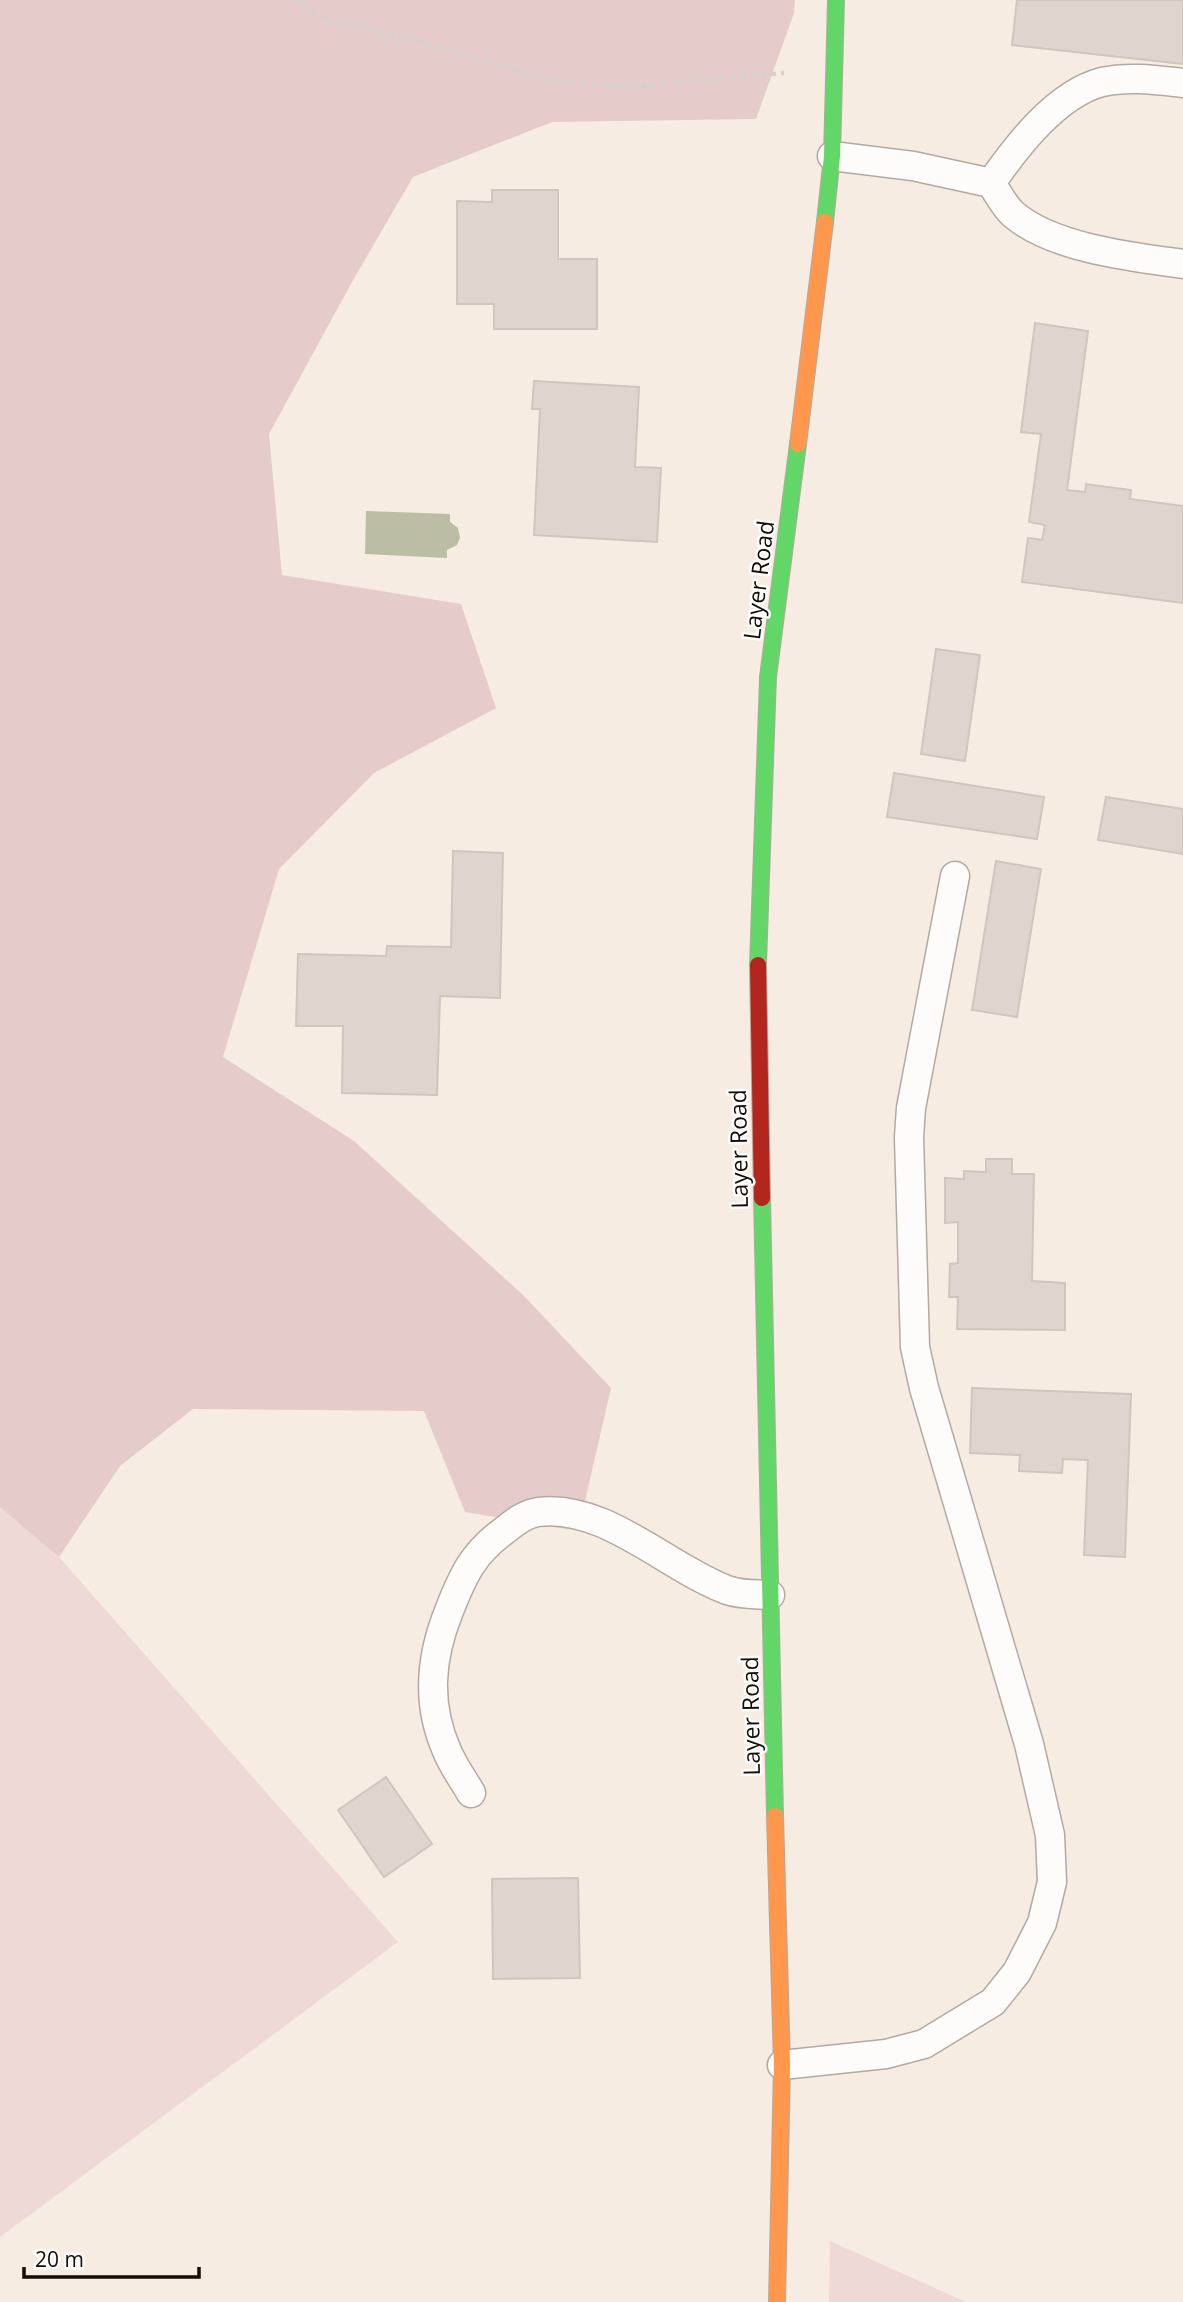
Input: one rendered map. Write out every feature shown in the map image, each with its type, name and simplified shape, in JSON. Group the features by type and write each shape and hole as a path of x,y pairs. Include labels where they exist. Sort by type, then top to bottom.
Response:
{"main road":[{"name":"Layer Road","path":"777,2302 782,2065 757,920 768,677 806,385 832,156 836,0"}],"lane":[{"path":"991,183 1023,138 1066,100 1100,83 1138,78 1183,83"},
{"path":"832,156 913,166 991,183 1012,213 1044,234 1136,257 1183,264"},
{"path":"782,2065 887,2054 924,2044 993,2002 1017,1972 1042,1923 1052,1882 1050,1835 1029,1744 924,1388 915,1348 909,1137 911,1108 955,876"},
{"path":"471,1793 446,1751 431,1699 433,1670 441,1631 462,1577 484,1545 520,1519 536,1513 559,1512 592,1517 728,1590 770,1595"}],"path":[{"path":"296,0 319,17 405,38 550,80 629,87 834,68"}],"shaded area":[{"path":"0,0 795,0 794,13 756,119 552,122 413,177 269,434 282,575 461,604 496,708 374,773 279,869 223,1057 354,1141 523,1295 611,1388 578,1531 465,1512 424,1411 193,1409 120,1466 59,1557 0,1507"},
{"path":"366,511 450,514 450,522 458,528 460,538 457,545 447,550 447,558 365,554"},
{"path":"0,1490 398,1942 0,2237"},
{"path":"830,2241 966,2302 829,2302"}],"building":[{"path":"1017,0 1183,0 1183,64 1012,45"},
{"path":"492,190 558,190 558,259 597,259 597,329 494,329 494,304 457,304 457,201 492,202"},
{"path":"1035,323 1088,331 1067,490 1085,492 1086,484 1131,490 1130,499 1183,506 1183,603 1022,582 1028,538 1042,540 1045,525 1029,522 1041,434 1021,432"},
{"path":"534,381 639,387 635,467 661,468 657,542 534,535 540,409 532,409"},
{"path":"936,649 980,655 965,761 921,754"},
{"path":"894,773 1044,797 1037,839 887,817"},
{"path":"1106,797 1183,809 1183,854 1098,840"},
{"path":"453,851 503,853 500,998 440,996 437,1095 342,1093 343,1026 296,1026 298,954 386,956 387,946 451,947"},
{"path":"996,861 1041,869 1017,1017 972,1010"},
{"path":"986,1159 1012,1159 1012,1174 1034,1174 1032,1281 1065,1283 1065,1330 957,1329 958,1297 949,1297 950,1264 958,1263 958,1222 945,1223 945,1178 964,1179 964,1171 986,1172"},
{"path":"972,1388 1131,1394 1125,1557 1084,1555 1088,1460 1063,1459 1062,1473 1019,1471 1020,1455 970,1453"},
{"path":"386,1777 432,1844 384,1877 338,1810"},
{"path":"578,1878 580,1978 493,1979 492,1879"}],"traffic: fast":[{"path":"825,222 832,156 836,0"},
{"path":"758,965 768,677 798,444"},
{"path":"762,1198 775,1816"}],"traffic: slow":[{"path":"798,444 825,222"},
{"path":"775,1816 782,2065 777,2302"}],"traffic: jam":[{"path":"758,965 762,1198"}]}
